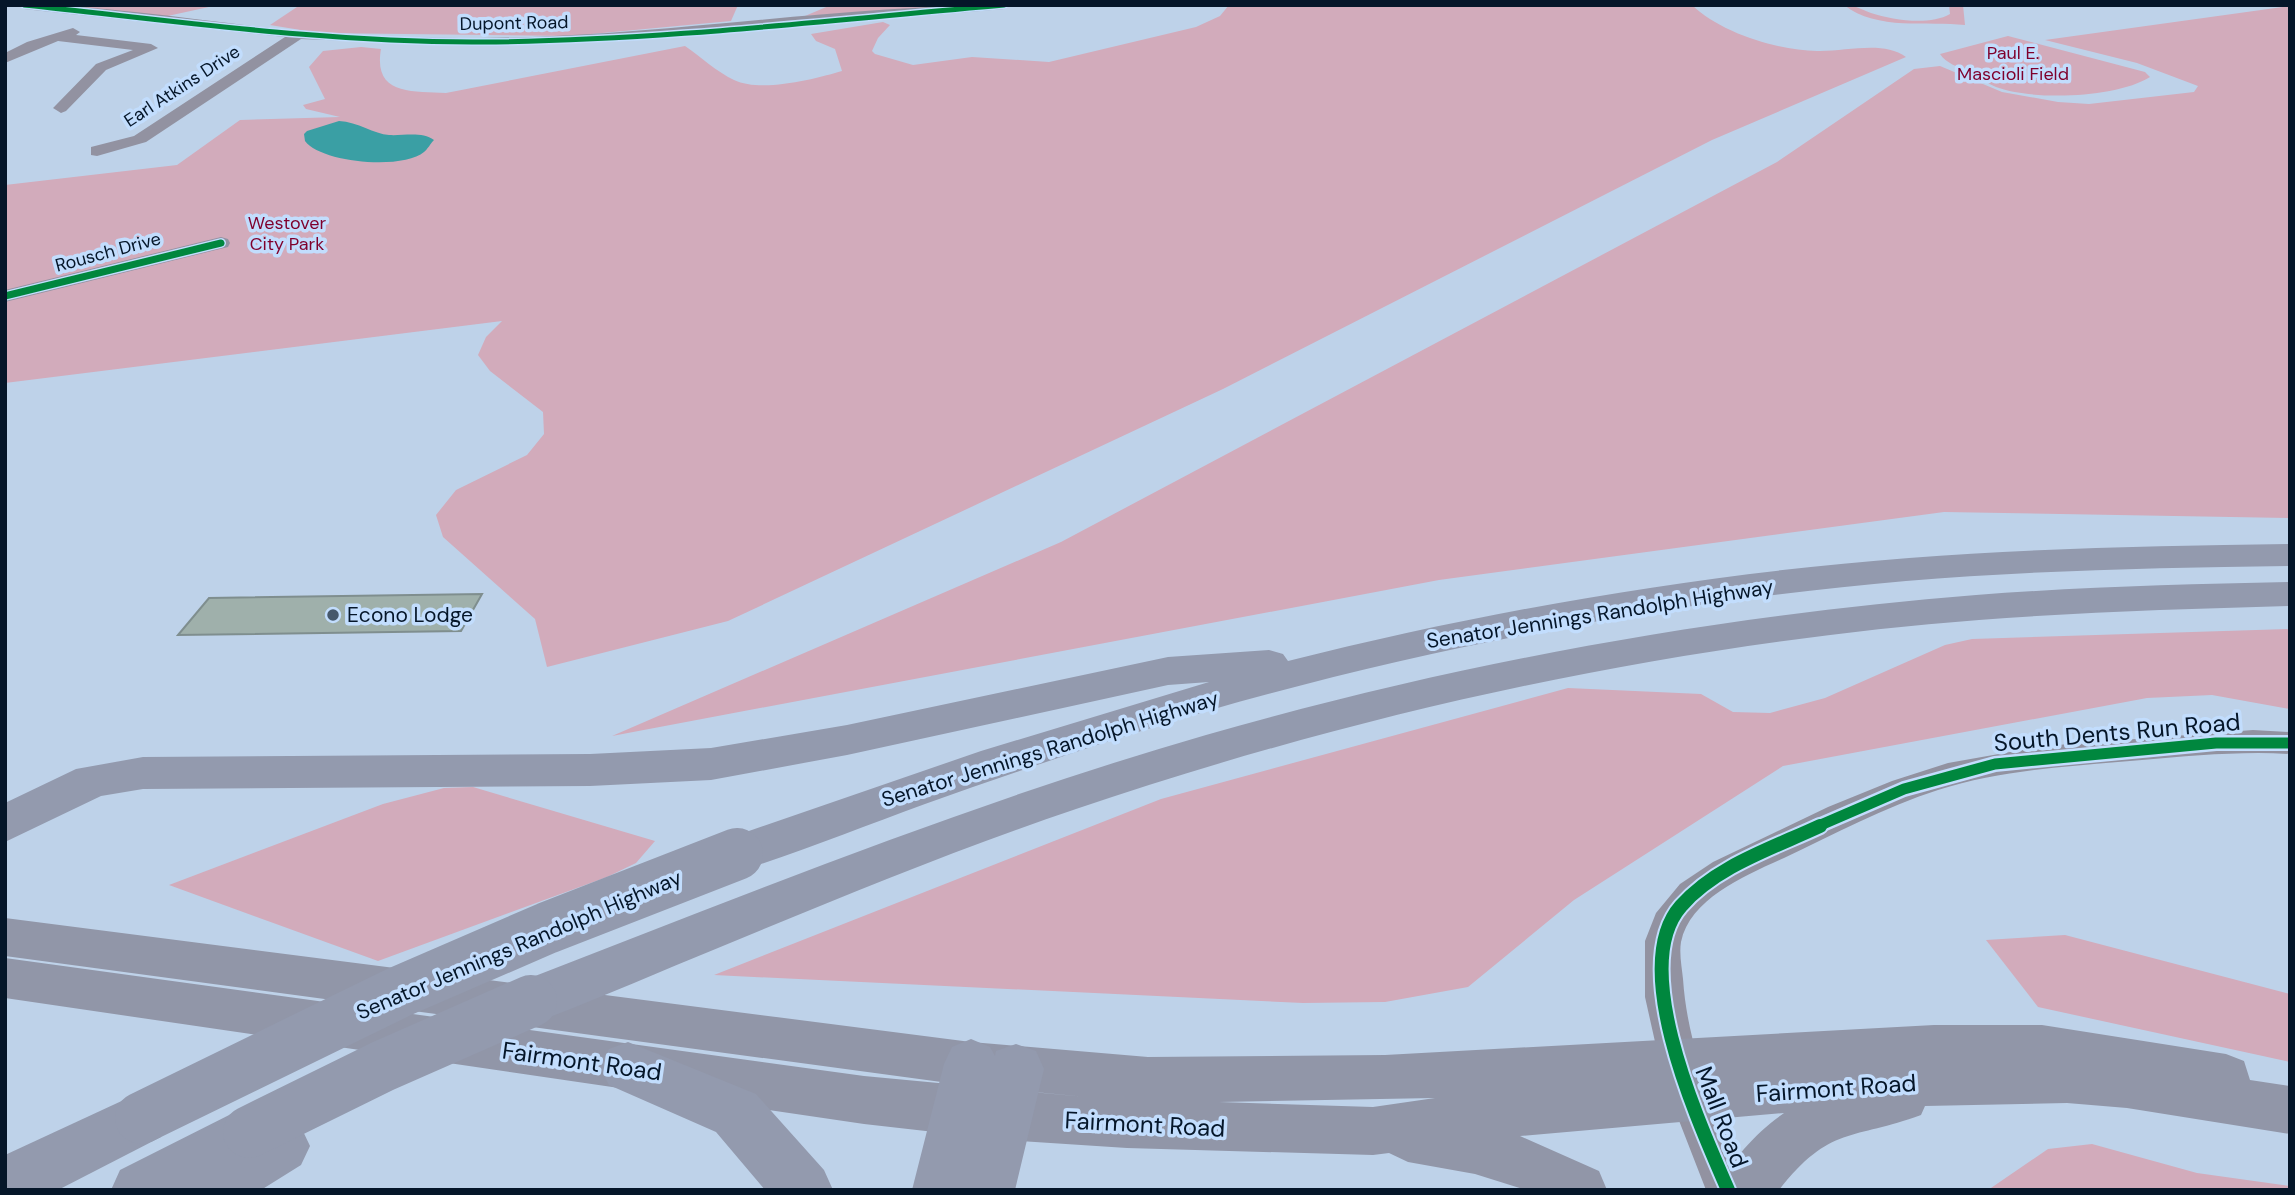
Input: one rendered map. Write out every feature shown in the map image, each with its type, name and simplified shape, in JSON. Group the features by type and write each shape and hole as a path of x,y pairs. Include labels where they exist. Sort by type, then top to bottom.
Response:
{"highway":[{"name":"Senator Jennings Randolph Highway","path":"5,1186 399,992 547,928 737,854 942,780 1135,718 1366,656 1529,621 1675,598 1853,575 1994,564 2290,555"},
{"name":"Senator Jennings Randolph Highway","path":"265,1139 531,1001 860,870 1061,796 1284,729 1476,681 1657,645 1790,625 1942,608 2079,599 2290,594"},
{"path":"5,824 92,781 143,773 590,770 710,764 847,740 1168,671 1366,656"},
{"path":"628,1067 736,1113 803,1190"},
{"path":"942,1190 988,1090"},
{"path":"985,1190 988,1090"},
{"path":"141,1190 265,1139"},
{"path":"206,1190 265,1139"}],"main road":[{"name":"Fairmont Road","path":"5,937 988,1090 1127,1124 1373,1131 1464,1118 1606,1104 1684,1080 1934,1047 2042,1046 2252,1083 2290,1094"},
{"name":"Fairmont Road","path":"5,978 864,1100 1148,1080 1684,1080 1815,1086 1994,1079 2067,1080 2127,1085 2290,1110"},
{"path":"1745,1190 1782,1146 1802,1130 1827,1118 1864,1106 1994,1079"},
{"path":"1373,1131 1505,1155 1557,1176 1580,1190"}],"street":[{"name":"Dupont Road","path":"24,5 304,36 436,41 593,39 1004,5"},
{"path":"5,59 32,44 122,16"},
{"name":"Earl Atkins Drive","path":"97,152 140,139 283,45 304,36"},
{"path":"56,37 151,48 101,67 61,108"},
{"name":"Rousch Drive","path":"5,296 87,277 183,250 221,243"},
{"name":"South Dents Run Road","path":"1684,1080 1663,989 1663,942 1672,918 1690,896 1715,877 1891,794 1947,775 2019,761 2092,753 2259,740 2290,743"},
{"name":"Mall Road","path":"1684,1080 1728,1190"}],"green space":[{"path":"50,5 218,5 163,17"},
{"path":"300,5 738,5 731,21 570,36 319,33 270,25"},
{"path":"831,5 972,5 805,16"},
{"name":"Westover City Park","path":"1229,5 1692,5 1734,32 1768,43 1817,51 1886,49 1906,57 1712,140 1223,389 728,621 547,667 535,619 443,537 436,515 456,490 527,455 544,434 543,412 490,371 478,355 486,337 502,321 5,383 5,185 177,165 240,120 340,117 306,109 303,105 325,99 309,67 323,51 361,47 381,49 380,64 389,83 397,88 420,92 446,93 685,46 734,80 745,84 773,85 842,71 835,49 816,41 811,34 883,22 890,25 878,38 872,51 913,65 972,57 1049,62 1196,27 1220,16"},
{"path":"1844,5 1890,18 1922,21 1950,14 1949,5 1963,5 1965,25 1887,22 1872,19"},
{"path":"2290,6 2290,518 1944,512 1439,580 612,736 1061,542 1777,162 1914,69 1940,66 2002,92 2058,102 2089,104 2194,92 2198,86 2137,63 2045,40"},
{"name":"Paul E. Mascioli Field","path":"2008,36 2145,72 2150,77 2135,84 2097,93 2052,96 2031,94 1992,85 1949,62 1940,54"},
{"path":"2290,629 2290,709 2212,695 2147,698 1783,766 1574,900 1468,987 1385,1002 1303,1003 714,975 1161,799 1568,688 1701,694 1733,712 1770,713 1825,698 1945,645 1972,639"},
{"path":"473,787 655,841 636,863 607,877 378,961 169,885 383,804 444,788"},
{"path":"2065,935 2290,994 2290,1062 2038,1007 1986,940"},
{"path":"2092,1144 2197,1173 2290,1186 2290,1190 1988,1190 2048,1149"}],"shaded area":[{"path":"339,121 383,134 418,135 434,140 425,151 414,158 381,162 363,162 327,155 305,141 304,134 307,131"}],"building":[{"name":"Econo Lodge","path":"482,594 461,631 178,635 209,598"}],"cycle path":[{"path":"24,5 310,36 482,42 648,35 1004,5"},
{"path":"5,296 87,277 183,250 221,243"},
{"path":"1728,1190 1684,1082 1676,1054 1665,997 1662,951 1669,923 1680,907 1708,882 1743,862 1861,807 1904,789 1971,769 2044,757 2197,744 2253,741 2290,743"}],"place":[{"name":"Econo Lodge","path":"333,615"}]}
